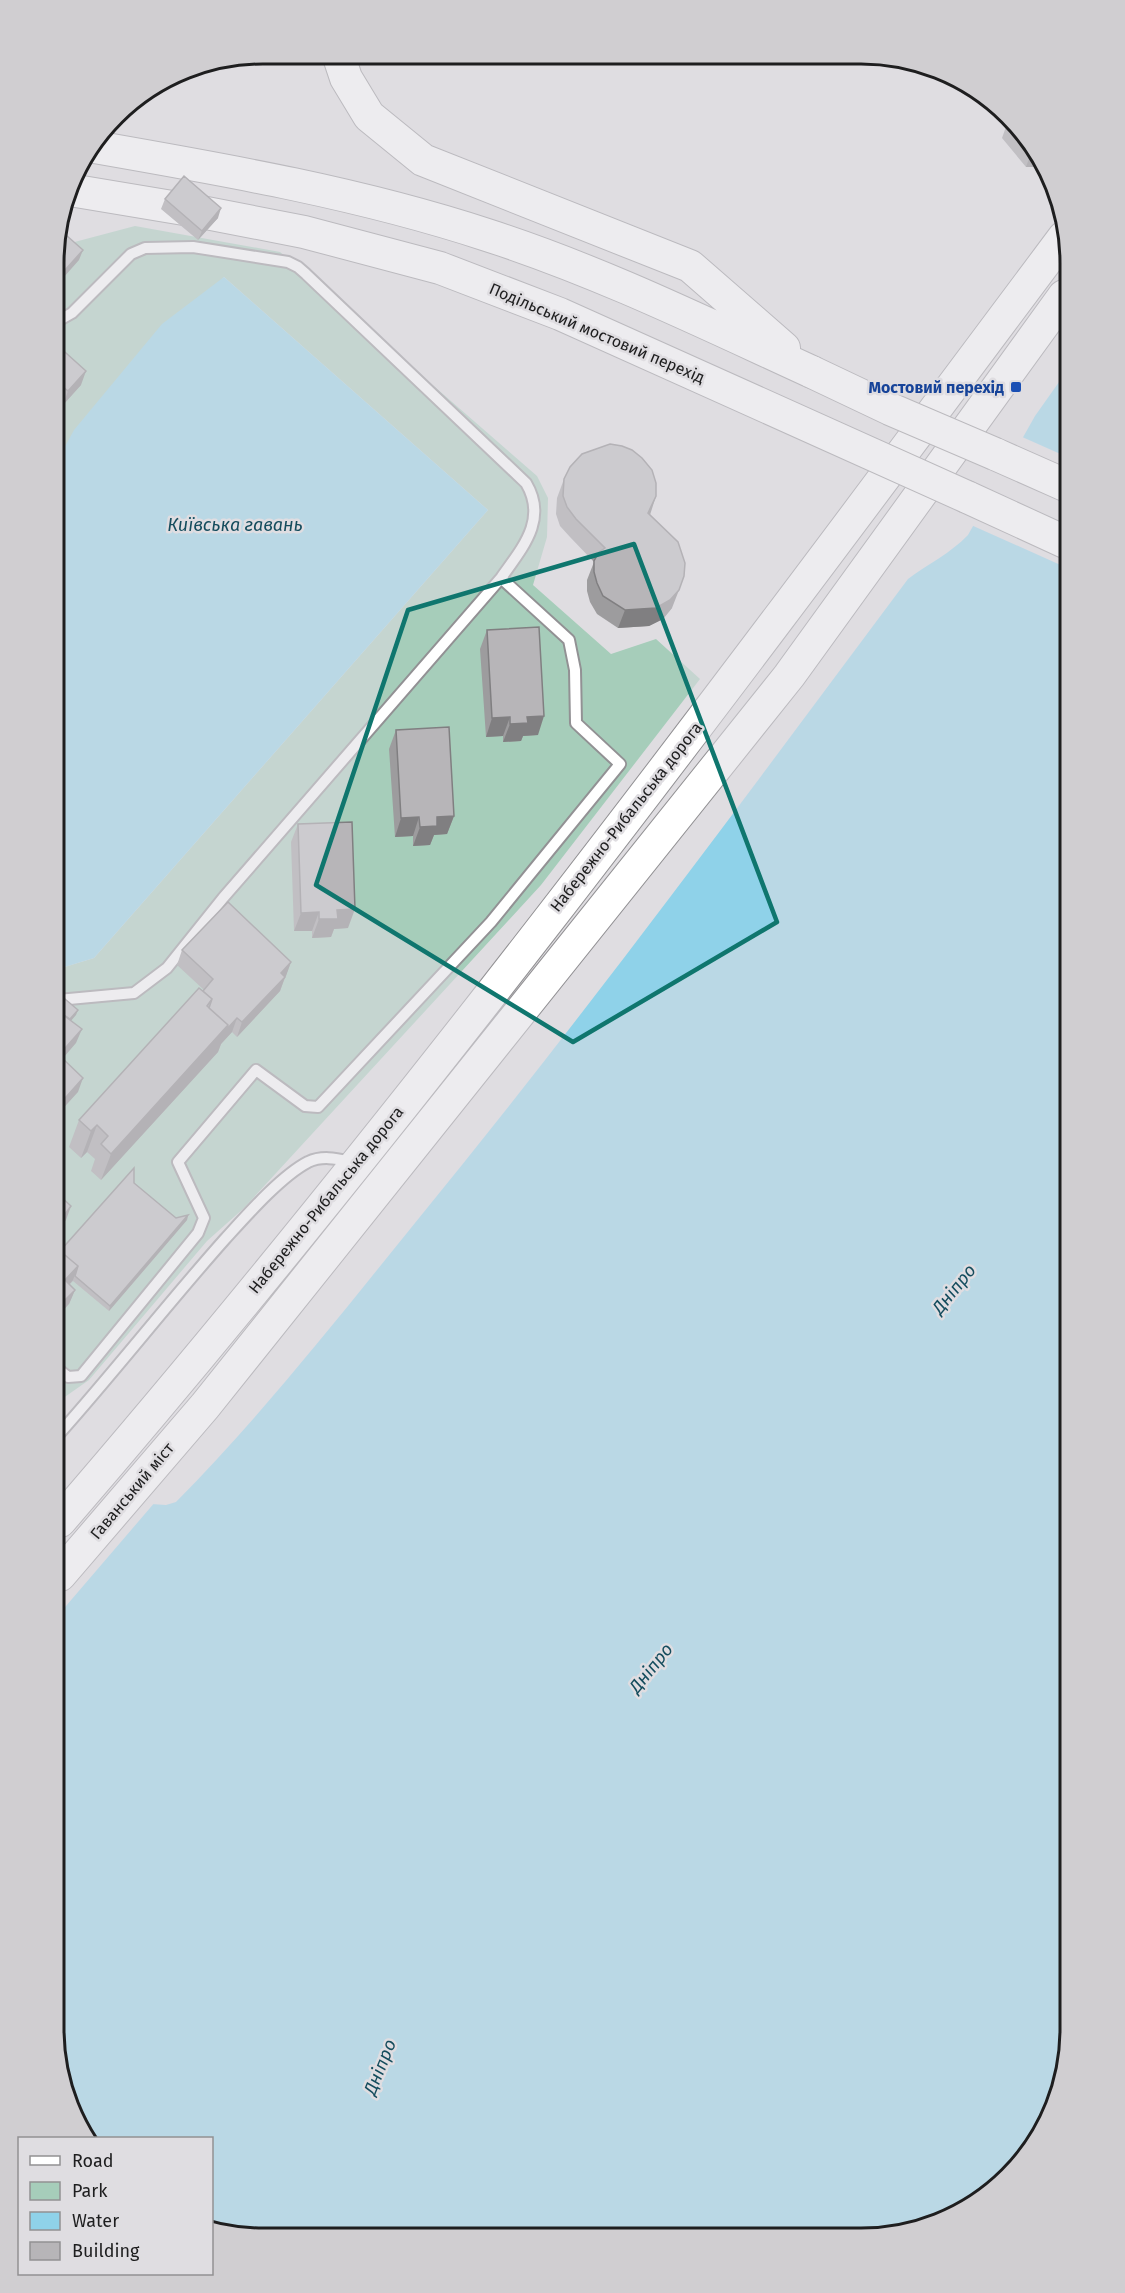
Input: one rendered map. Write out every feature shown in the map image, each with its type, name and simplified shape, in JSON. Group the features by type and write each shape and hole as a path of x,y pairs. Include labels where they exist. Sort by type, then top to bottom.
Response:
{"main road":[{"path":"341,64 346,78 369,116 423,160 690,266 812,372"},
{"path":"101,148 247,173 387,206 487,235 592,274 675,309 890,409 1060,483"},
{"name":"Подільський мостовий перехід","path":"78,191 304,232 440,268 560,314 1060,540"},
{"name":"Набережно-Рибальська дорога","path":"176,1387 356,1163 758,647 1059,243"},
{"name":"Набережно-Рибальська дорога","path":"205,1406 789,676 1060,302"},
{"name":"Гаванський міст","path":"64,1516 176,1387"},
{"name":"Гаванський міст","path":"64,1570 205,1406"}],"lane":[{"path":"65,317 72,313 131,254 145,248 193,247 288,262 298,267 526,483 533,494 535,505 532,529 527,541 501,578 223,898 167,968 134,993 65,999"},
{"path":"64,1374 68,1377 81,1376 198,1233 204,1218 178,1162 256,1070 305,1106 318,1107 491,922 620,764 576,723 575,670 569,640 501,578"},
{"path":"64,1428 245,1217 293,1172 310,1161 326,1157 356,1163"}],"highlighted area":[{"path":"634,544 777,922 573,1042 316,885 408,610"}],"green space":[{"path":"135,226 280,252 537,476 548,498 547,537 533,585 611,654 656,639 700,679 541,885 244,1208 207,1241 89,1380 64,1397 65,967 94,958 488,510 224,277 65,452 65,251 67,244"}],"water":[{"name":"Київська гавань","path":"224,277 488,510 94,958 65,967 65,447 74,430 162,324"},
{"name":"Дніпро","path":"1060,381 1060,2042 1057,2068 1045,2106 1034,2129 1019,2151 983,2187 949,2208 925,2218 887,2227 264,2228 238,2227 213,2222 213,2137 96,2137 75,2093 68,2068 64,2029 64,1498 166,1505 176,1502 239,1435 328,1330 541,1065 665,904 908,579 947,553 968,535 1035,416"}],"pier":[{"path":"1020,436 1060,454 1060,565 971,525"},
{"path":"64,1495 156,1501 64,1608"}],"building":[{"path":"184,176 221,208 202,231 165,199"},
{"path":"66,235 83,250 65,270"},
{"path":"65,352 86,371 68,391 65,388"},
{"path":"610,444 632,450 652,470 656,483 656,496 648,513 678,542 685,563 684,576 679,590 670,600 656,608 625,610 603,596 594,572 594,561 599,552 605,548 576,519 567,507 563,496 564,479 570,467 582,454"},
{"path":"539,627 544,716 527,717 528,723 510,724 510,717 492,718 487,630"},
{"path":"449,727 454,816 437,817 437,826 420,827 419,817 401,818 396,730"},
{"path":"352,822 355,909 337,910 338,919 319,919 319,912 301,913 298,824"},
{"path":"228,902 291,962 281,973 285,977 242,1022 237,1018 226,1030 228,1025 209,1008 212,999 203,991 213,979 182,950"},
{"path":"199,988 212,999 207,1006 228,1025 111,1154 101,1144 108,1136 97,1125 91,1131 79,1120"},
{"path":"65,999 78,1010 70,1019 65,1015"},
{"path":"65,1016 82,1029 65,1049"},
{"path":"65,1060 83,1078 65,1099"},
{"path":"134,1168 134,1183 176,1218 188,1215 110,1306 75,1276 78,1266 64,1255 64,1246"},
{"path":"64,1200 71,1206 64,1215"},
{"path":"64,1255 78,1266 65,1280 75,1290 64,1301"}],"place":[{"name":"Мостовий перехід","path":"1016,387"}]}
